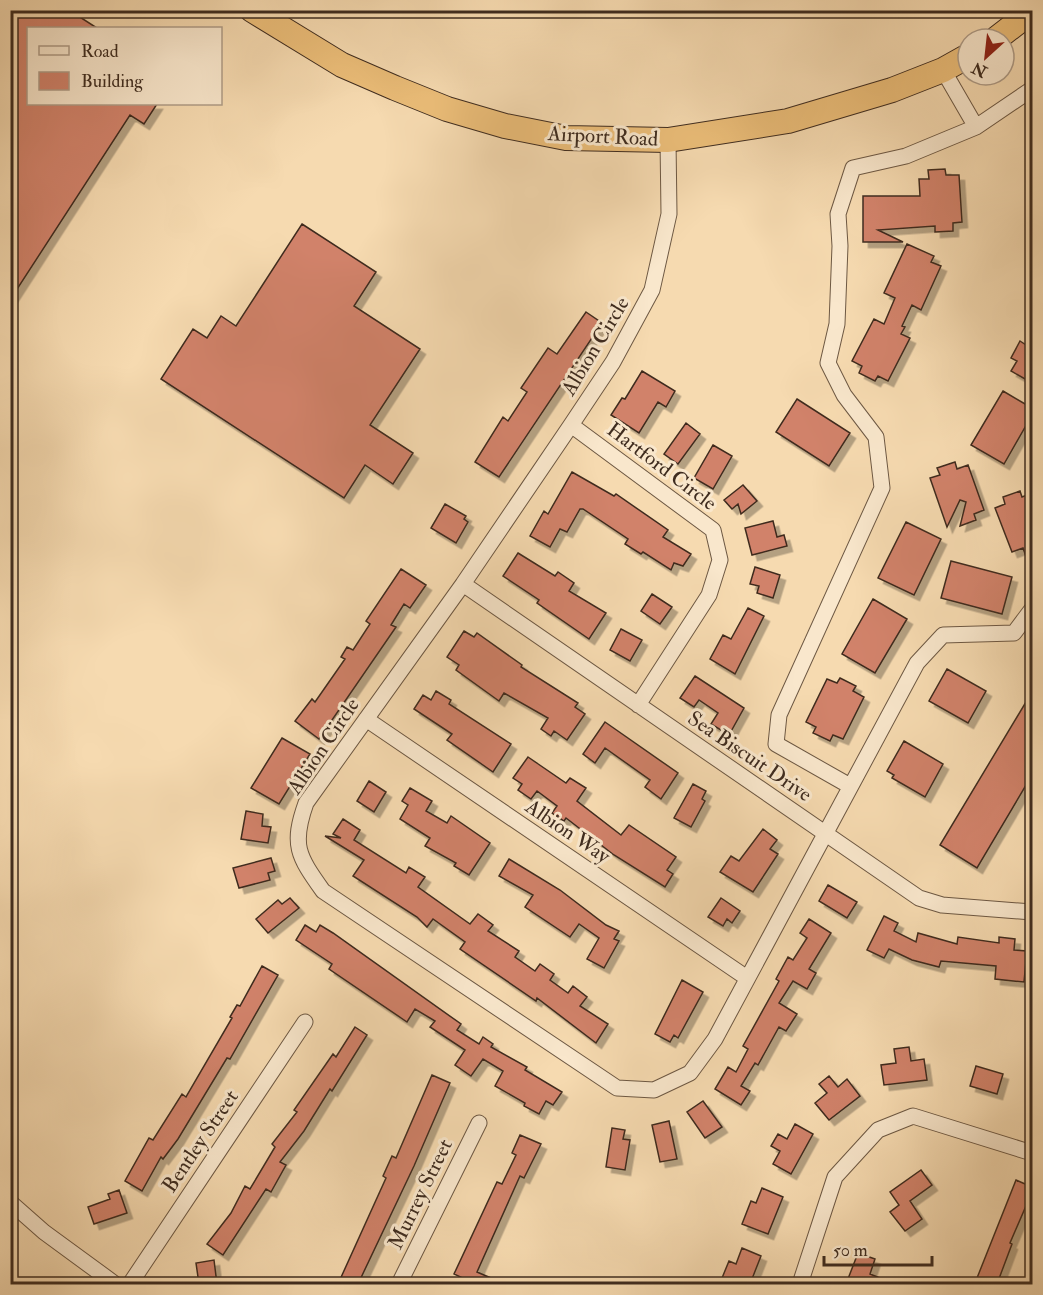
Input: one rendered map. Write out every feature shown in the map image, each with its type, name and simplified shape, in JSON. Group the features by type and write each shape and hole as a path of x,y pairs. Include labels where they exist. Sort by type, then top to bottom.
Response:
{"highway":[{"name":"Airport Road","path":"252,10 342,65 447,109 505,126 566,138 668,140 788,121 892,90 956,63"},
{"path":"1011,27 1032,11"}],"street":[{"path":"943,70 976,128"},
{"path":"850,786 776,744 779,715 882,488 876,437 844,395 828,363 837,324 840,246 838,214 853,168 906,156 976,128 1032,89"},
{"name":"Albion Circle","path":"668,140 669,214 652,290 613,362 463,584 306,802 297,829 303,862 323,891 617,1088 654,1090 690,1073 715,1039 917,663 943,635 1014,633 1032,609"},
{"name":"Hartford Circle","path":"571,425 713,530 718,550 720,560 709,595 638,705"},
{"name":"Sea Biscuit Drive","path":"463,584 919,898 942,905 1032,912"},
{"name":"Albion Way","path":"366,719 747,978"},
{"name":"Bentley Street","path":"130,1284 305,1022"},
{"path":"800,1284 835,1177 878,1130 913,1116 1032,1153"},
{"name":"Murrey Street","path":"399,1284 479,1123"},
{"path":"10,1202 44,1232 115,1284"}],"building":[{"path":"10,10 69,10 95,27 27,27 27,105 156,105 144,124 130,115 10,300"},
{"path":"945,169 946,175 959,175 962,222 953,223 953,231 935,232 935,226 878,230 903,242 863,242 863,196 920,196 919,179 929,179 928,170"},
{"path":"302,224 376,272 354,306 420,349 370,425 413,453 393,484 365,465 344,498 161,379 193,329 207,338 221,316 236,326"},
{"path":"907,244 934,256 931,262 941,266 921,310 912,305 902,326 905,327 901,334 910,338 888,381 878,376 875,381 859,373 862,366 852,361 874,319 884,324 895,298 884,293"},
{"path":"586,312 602,323 499,477 475,462 503,417 508,421 527,392 521,388 548,348 557,354"},
{"path":"1020,341 1032,349 1032,383 1011,371 1017,361 1011,358"},
{"path":"642,371 675,391 666,407 658,402 639,433 611,415 622,398 625,399"},
{"path":"1003,391 1032,408 1032,415 1004,464 971,445"},
{"path":"797,399 850,433 829,466 776,432"},
{"path":"686,423 700,434 678,464 664,454"},
{"path":"713,445 732,456 713,489 694,478"},
{"path":"955,462 957,469 968,465 984,510 974,514 976,520 960,526 966,502 960,500 947,527 930,478 940,475 937,468"},
{"path":"572,472 614,496 616,494 668,530 663,537 691,554 683,566 674,563 671,570 643,552 641,554 625,544 628,539 583,509 580,509 567,532 560,529 550,547 530,536 544,511 548,514"},
{"path":"743,485 757,501 741,514 738,504 732,509 724,500"},
{"path":"1020,491 1022,497 1032,493 1031,571 1023,548 1012,552 995,508 1005,504 1003,497"},
{"path":"445,504 466,516 464,519 468,522 456,543 431,528"},
{"path":"773,521 777,537 784,535 787,546 752,555 745,528"},
{"path":"906,522 941,539 914,595 878,578"},
{"path":"518,553 555,576 558,572 574,583 569,591 606,613 589,639 537,603 539,600 503,576"},
{"path":"951,561 1012,577 1002,614 941,598"},
{"path":"755,567 780,575 773,598 757,593 759,586 750,584"},
{"path":"401,569 426,585 410,608 404,604 391,625 396,627 319,739 295,721 312,699 315,702 345,659 341,657 347,647 353,650 370,624 366,621"},
{"path":"652,594 672,607 660,624 641,611"},
{"path":"873,599 907,619 875,673 842,654"},
{"path":"748,608 764,616 735,674 710,659 723,635 731,639"},
{"path":"621,629 642,640 630,661 610,650"},
{"path":"464,631 474,637 477,633 522,665 521,667 578,703 575,707 585,714 567,740 554,731 551,736 541,729 548,718 504,693 499,701 456,670 459,665 447,657"},
{"path":"947,669 986,691 968,723 929,701"},
{"path":"695,676 744,708 729,735 711,724 718,713 699,700 694,707 680,698"},
{"path":"840,678 856,686 853,691 864,697 843,739 833,735 830,741 813,733 816,727 806,722 827,679 837,683"},
{"path":"436,691 451,700 449,704 511,744 493,772 447,740 452,734 414,709 423,695 431,700"},
{"path":"1032,692 1032,775 977,868 940,845"},
{"path":"605,722 678,773 661,799 645,787 650,780 605,748 595,763 583,754"},
{"path":"282,738 310,754 279,804 251,788"},
{"path":"904,741 943,764 925,797 892,778 894,775 887,771"},
{"path":"528,757 566,783 570,778 586,788 577,801 621,835 629,825 676,857 667,870 673,874 665,887 614,855 566,818 564,821 552,813 557,806 537,791 531,799 518,790 522,784 513,778"},
{"path":"369,781 386,792 374,812 357,801"},
{"path":"693,784 706,791 702,799 705,801 691,827 674,818"},
{"path":"410,788 432,801 426,811 447,823 451,816 490,843 469,875 454,866 456,863 425,846 430,838 400,819 408,805 402,801"},
{"path":"246,811 263,814 262,826 271,827 268,843 241,839"},
{"path":"343,819 360,830 354,840 406,873 409,867 425,877 418,887 470,924 478,914 493,925 488,931 519,951 515,957 535,971 540,964 554,974 550,980 568,993 573,986 587,997 580,1006 608,1024 596,1043 537,998 536,1001 460,949 465,942 433,919 427,927 417,917 353,876 364,860 325,836 341,838 333,834"},
{"path":"763,829 777,840 770,849 778,854 753,892 720,872 731,856 739,861"},
{"path":"271,858 275,871 268,873 270,880 239,888 233,868"},
{"path":"509,859 560,890 606,925 619,931 614,939 619,941 604,968 587,959 599,938 579,924 570,937 525,907 533,895 499,876"},
{"path":"828,885 857,902 847,918 819,901"},
{"path":"290,898 299,908 268,933 256,919 278,900 282,904"},
{"path":"721,898 740,911 732,923 727,919 723,926 708,917"},
{"path":"884,916 898,923 894,931 916,942 918,933 957,944 958,937 999,943 999,937 1015,939 1014,950 1027,951 1024,982 995,979 996,966 941,961 939,967 912,960 889,949 884,958 867,950"},
{"path":"809,919 831,933 809,969 816,973 807,989 793,981 779,1003 797,1014 786,1031 779,1027 758,1065 755,1063 741,1086 750,1091 741,1105 715,1089 728,1067 736,1072 748,1049 743,1046 779,981 776,979 788,957 793,960 807,938 800,933"},
{"path":"305,925 316,932 320,925 333,933 461,1024 457,1030 479,1044 483,1037 493,1044 491,1047 527,1067 525,1070 562,1092 553,1105 546,1101 539,1114 495,1086 503,1071 483,1059 471,1076 455,1065 465,1050 430,1027 435,1021 415,1009 407,1022 329,969 332,964 296,940"},
{"path":"262,966 278,975 230,1059 227,1058 178,1139 163,1159 161,1157 142,1191 125,1181 149,1138 153,1140 182,1094 186,1097 232,1018 230,1017 237,1005 240,1006"},
{"path":"682,980 703,992 678,1038 674,1035 670,1042 655,1034"},
{"path":"355,1027 367,1035 332,1091 330,1089 304,1131 280,1162 286,1165 271,1192 266,1189 223,1255 207,1244 231,1213 245,1186 250,1189 275,1147 272,1144 297,1112 294,1110 333,1054 336,1057"},
{"path":"909,1047 911,1061 924,1059 927,1080 884,1085 881,1065 896,1063 894,1049"},
{"path":"976,1066 1003,1074 997,1094 970,1086"},
{"path":"432,1075 450,1083 414,1166 358,1284 338,1284 386,1178 383,1176 392,1156 396,1158"},
{"path":"829,1076 838,1087 847,1079 860,1096 829,1120 815,1103 827,1093 819,1084"},
{"path":"703,1101 722,1127 705,1138 687,1112"},
{"path":"669,1121 677,1159 660,1162 652,1125"},
{"path":"795,1124 813,1134 791,1174 773,1164 780,1151 771,1146 778,1134 787,1139"},
{"path":"612,1128 625,1130 623,1139 630,1140 625,1170 606,1167"},
{"path":"520,1135 541,1144 524,1178 520,1176 477,1272 505,1284 475,1284 454,1274 497,1182 502,1184 516,1155 512,1153"},
{"path":"921,1170 932,1185 910,1201 922,1219 905,1231 890,1212 899,1205 890,1192"},
{"path":"1016,1180 1032,1187 1032,1192 1010,1243 1012,1244 997,1284 995,1284 977,1278"},
{"path":"762,1188 783,1197 768,1234 742,1224 751,1201 756,1203"},
{"path":"119,1190 127,1213 94,1224 88,1207 110,1199 108,1194"},
{"path":"742,1248 761,1256 750,1284 729,1284 730,1281 722,1278 729,1261 736,1264"},
{"path":"858,1253 875,1259 870,1274 895,1284 846,1284"},
{"path":"214,1260 217,1284 199,1284 196,1263"}]}
